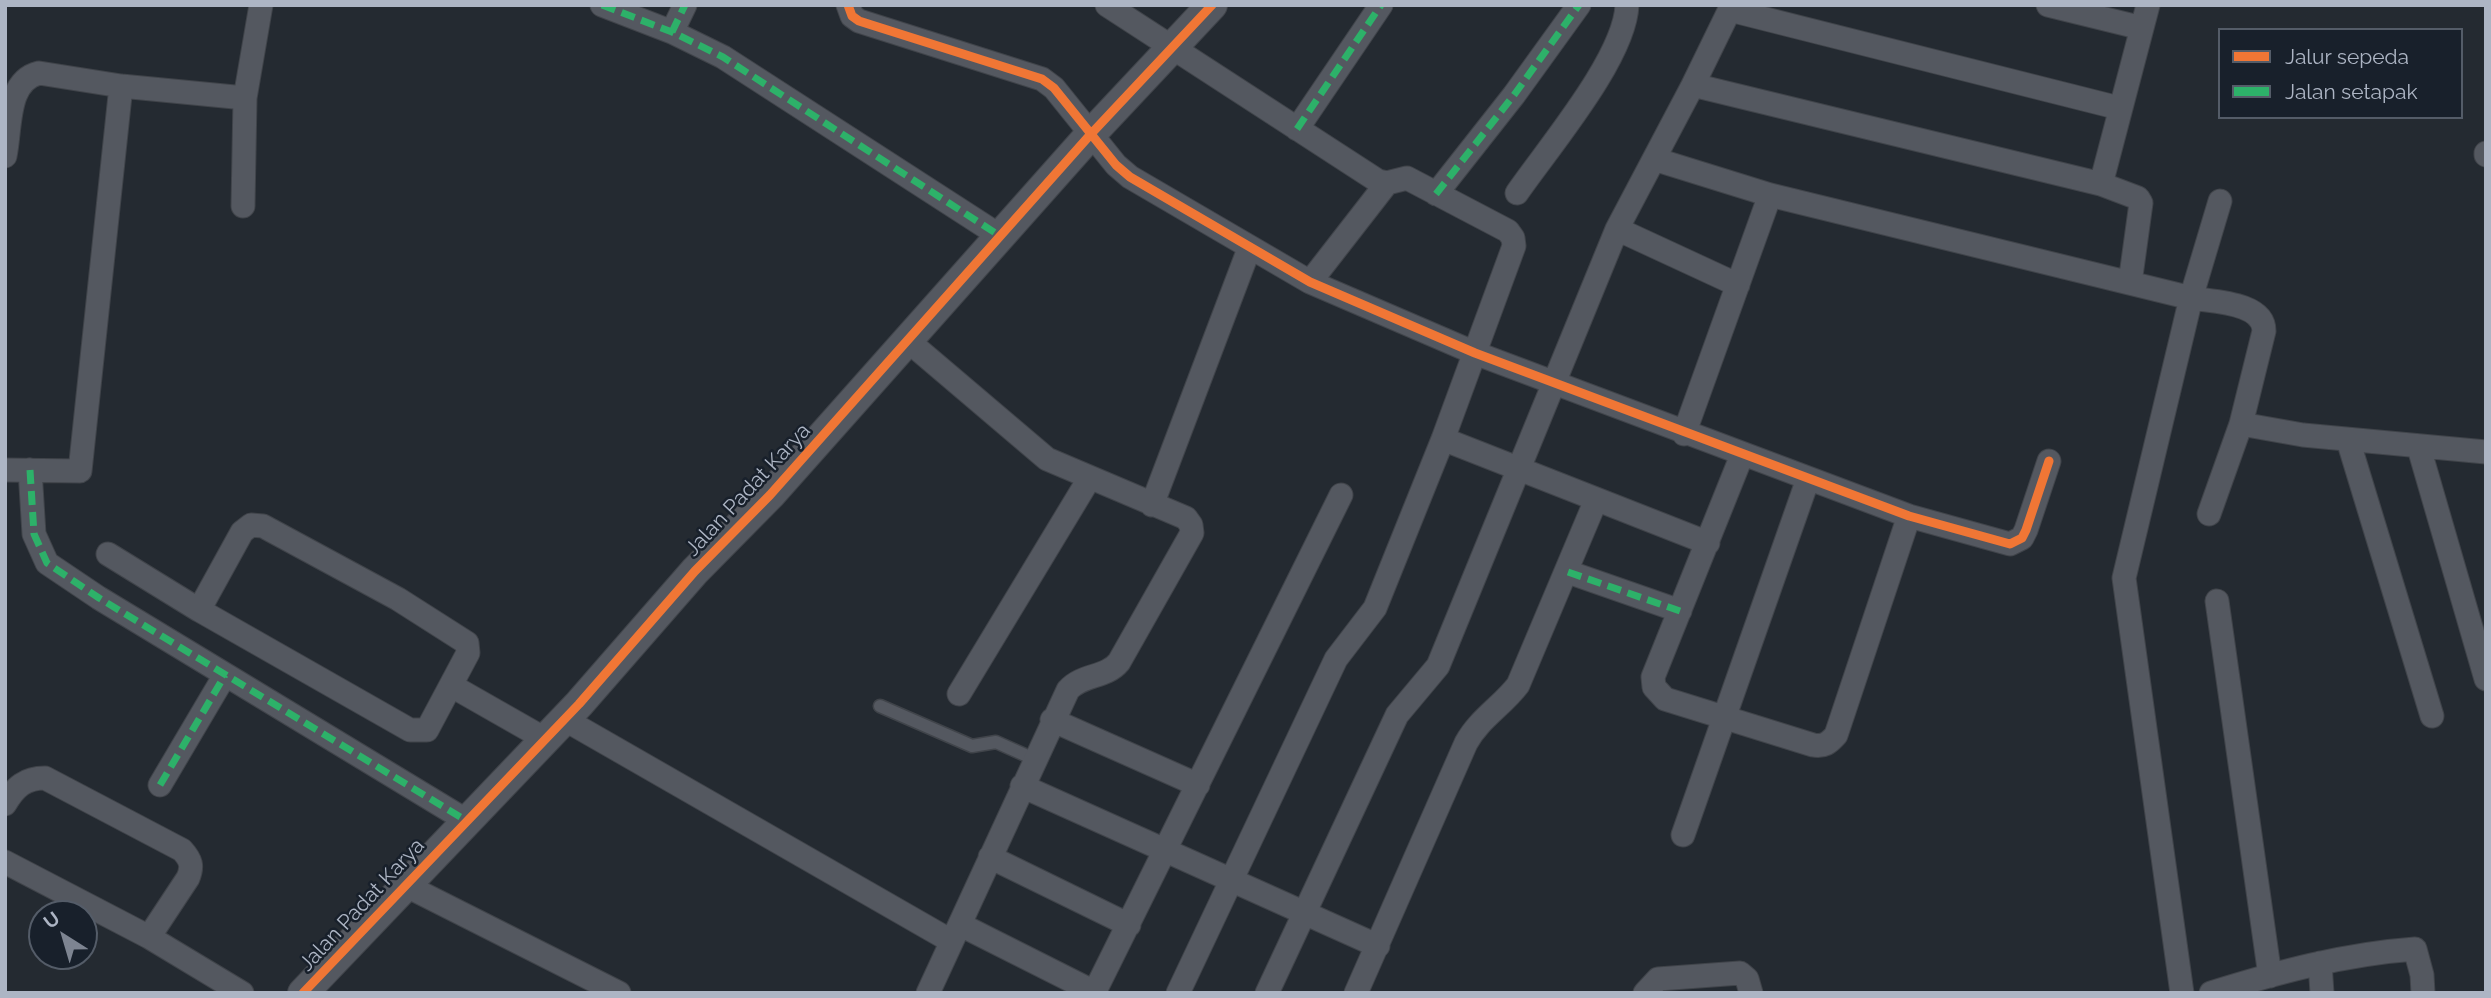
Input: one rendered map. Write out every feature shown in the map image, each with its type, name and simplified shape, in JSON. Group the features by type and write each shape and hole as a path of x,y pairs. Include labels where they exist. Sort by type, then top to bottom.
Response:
{"street":[{"path":"243,205 245,98 261,5"},
{"path":"602,5 672,32 723,57 1000,236"},
{"path":"672,32 685,5"},
{"path":"848,5 852,16 859,20 1042,79 1054,88 1090,135 1130,177 1249,249 1310,282 1552,384 1909,516 2013,544 2022,538 2026,530 2049,461"},
{"name":"Jalan Padat Karya","path":"303,993 555,729 1090,135 1212,5"},
{"path":"1297,129 1381,5"},
{"path":"1436,194 1514,95 1578,5"},
{"path":"1517,193 1597,78 1618,41 1626,19 1627,5"},
{"path":"2048,5 2142,28"},
{"path":"2101,184 2148,5"},
{"path":"1121,8 1174,47 1378,181 1387,183 1407,178 1508,231 1513,237 1514,246 1443,439 1375,608 1336,659 1178,993"},
{"path":"1267,993 1396,715 1438,666 1617,229 1731,8 2119,108"},
{"path":"7,141 16,90 30,75 39,73 121,86 245,98"},
{"path":"1693,85 2101,184 2137,198 2141,203 2130,283"},
{"path":"5,470 80,471 121,86"},
{"path":"1654,159 1770,195 2191,298 2248,309 2264,323 2241,424 2209,513"},
{"path":"1310,282 1387,183"},
{"path":"1684,434 1770,195"},
{"path":"2182,993 2124,578 2191,298 2220,201"},
{"path":"1617,229 1738,285"},
{"path":"1152,505 1249,249"},
{"path":"907,340 1032,448 1060,467 1186,518 1192,525 1192,533 1114,669 1074,683 1052,720 928,993"},
{"path":"2241,424 2348,440 2486,452"},
{"path":"1443,439 1707,543"},
{"path":"2348,440 2432,716"},
{"path":"2419,448 2486,679"},
{"path":"1742,455 1653,677 1654,687 1665,699 1812,745 1821,746 1830,742 1836,735 1909,516"},
{"path":"30,470 34,534 47,563 225,675 467,821"},
{"path":"959,694 1090,479"},
{"path":"1683,835 1808,479"},
{"path":"452,686 555,729 956,933 1094,993 1341,495"},
{"path":"1356,993 1466,743 1482,720 1506,700 1518,685 1568,572 1596,500"},
{"path":"108,554 199,610 410,730 420,732 430,727 468,653 466,641 398,599 263,526 251,525 242,532 199,610"},
{"path":"1568,572 1680,611"},
{"path":"2217,601 2270,976"},
{"path":"160,785 225,675"},
{"path":"1052,720 1198,785"},
{"path":"5,804 19,785 30,778 44,778 182,850 190,858 192,868 149,937"},
{"path":"1021,786 1378,946"},
{"path":"990,857 1129,925"},
{"path":"5,862 149,937 242,993"},
{"path":"405,885 619,993"},
{"path":"2211,993 2239,989 2270,976 2320,963 2381,950 2415,949 2422,975 2423,993"},
{"path":"2320,963 2322,993"},
{"path":"1645,993 1658,979 1740,973 1747,979 1751,993"}],"lane":[{"path":"880,706 972,746 996,742 1034,759"}],"marked path":[{"path":"602,5 672,32 723,57 1000,236"},
{"path":"672,32 685,5"},
{"path":"1297,129 1381,5"},
{"path":"1436,194 1514,95 1579,5"},
{"path":"30,470 34,534 47,563 99,598 467,821"},
{"path":"1568,572 1680,611"},
{"path":"160,785 225,675"}],"cycle path":[{"path":"848,5 852,16 859,21 1042,79 1054,88 1116,165 1130,177 1310,282 1475,353 1909,516 2010,544 2022,538 2026,530 2049,461"},
{"path":"303,993 579,704 695,571 770,495 1090,135 1212,5"}]}
